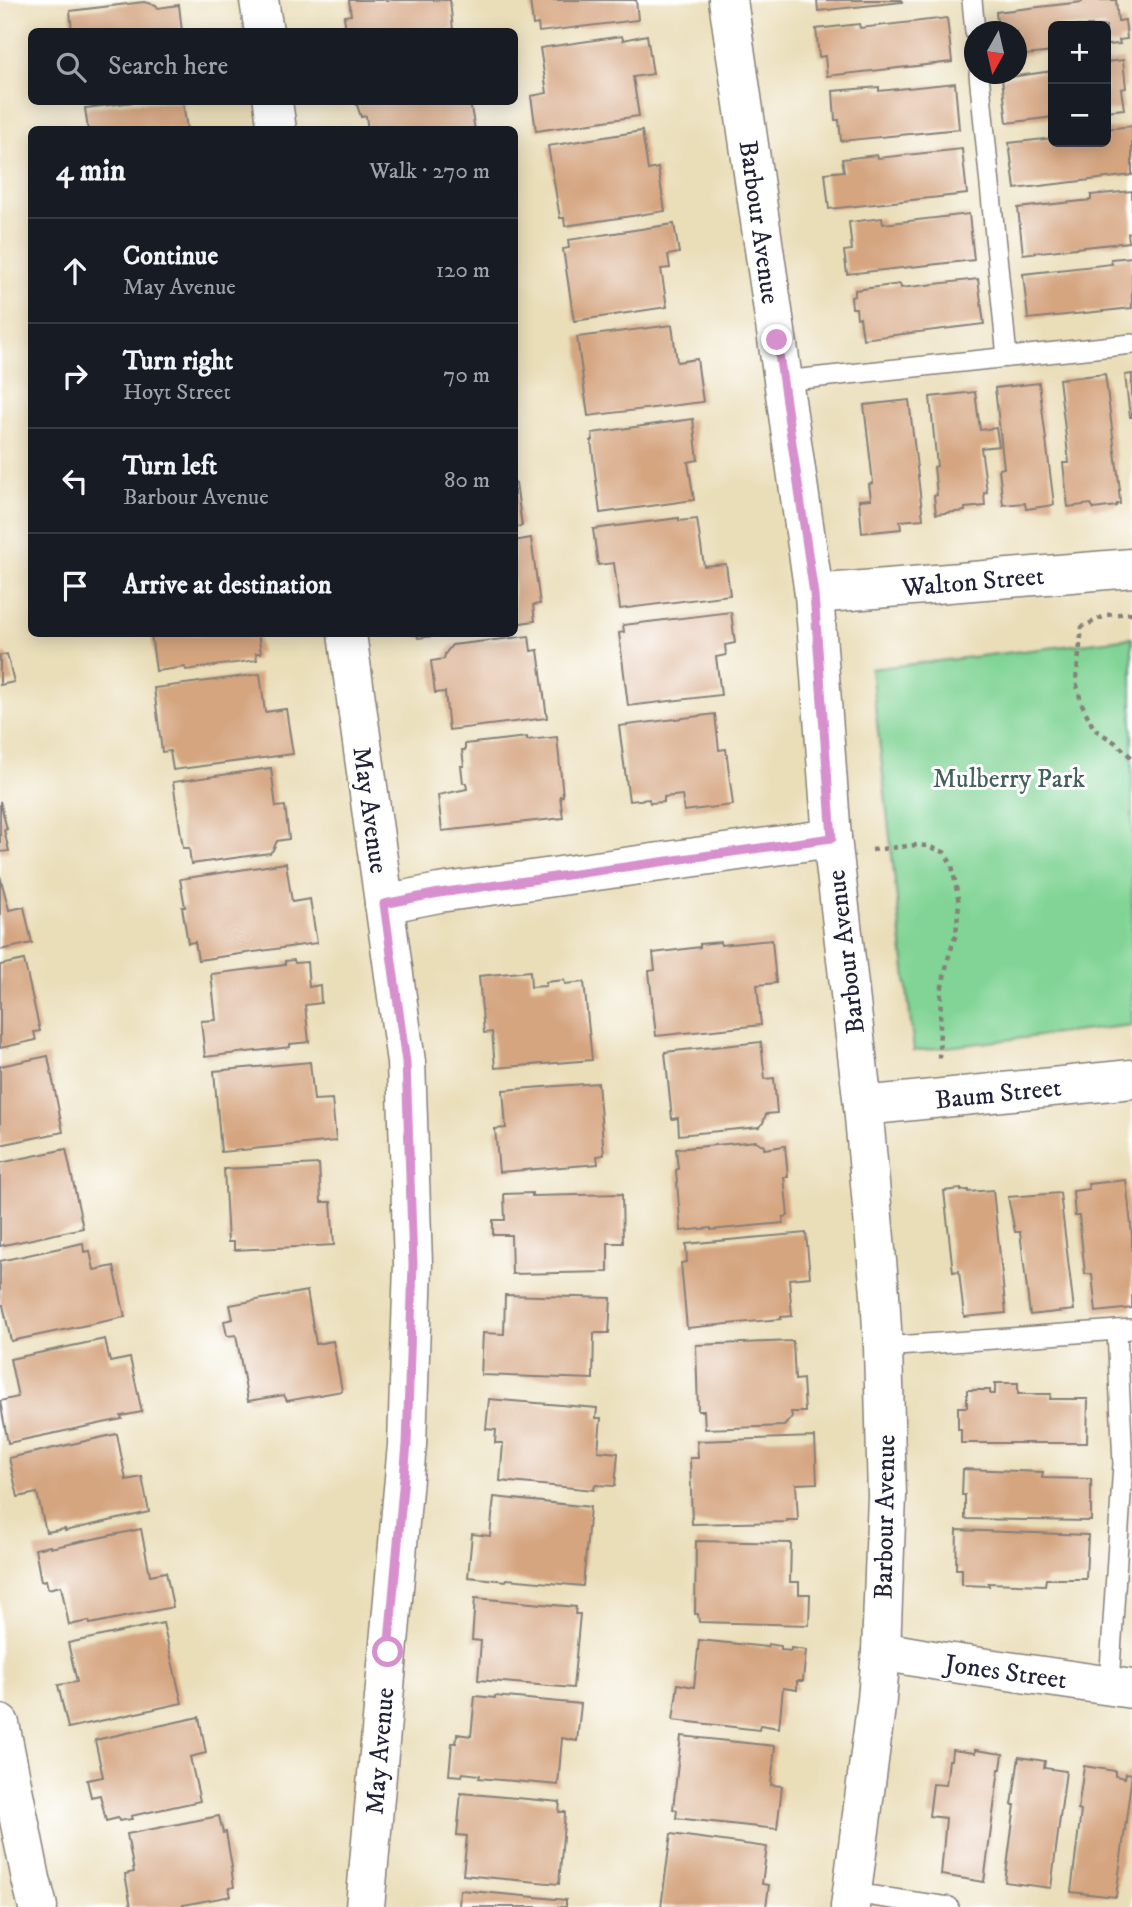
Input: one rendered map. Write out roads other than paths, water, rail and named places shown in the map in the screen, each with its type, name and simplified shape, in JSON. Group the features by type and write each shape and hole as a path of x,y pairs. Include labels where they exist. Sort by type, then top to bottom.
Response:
{"street":[{"path":"259,0 263,28"},
{"name":"Barbour Avenue","path":"728,0 814,594 833,846 863,1106 883,1347 887,1496 881,1651 851,1900"},
{"path":"273,105 276,126"},
{"name":"Walton Street","path":"814,594 1132,568"},
{"name":"May Avenue","path":"347,637 406,1062 413,1264 407,1444 365,1907"},
{"path":"384,904 439,893 833,846"},
{"name":"Baum Street","path":"863,1106 1132,1079"},
{"name":"Jones Street","path":"881,1651 1121,1687"},
{"path":"0,1724 38,1907"}],"lane":[{"path":"972,0 974,21"},
{"path":"980,84 1007,357"},
{"path":"783,382 1132,344"},
{"path":"883,1347 1124,1330 1121,1687"},
{"path":"851,1900 949,1907"}],"park label":[{"name":"Mulberry Park","path":"1009,778"}]}
